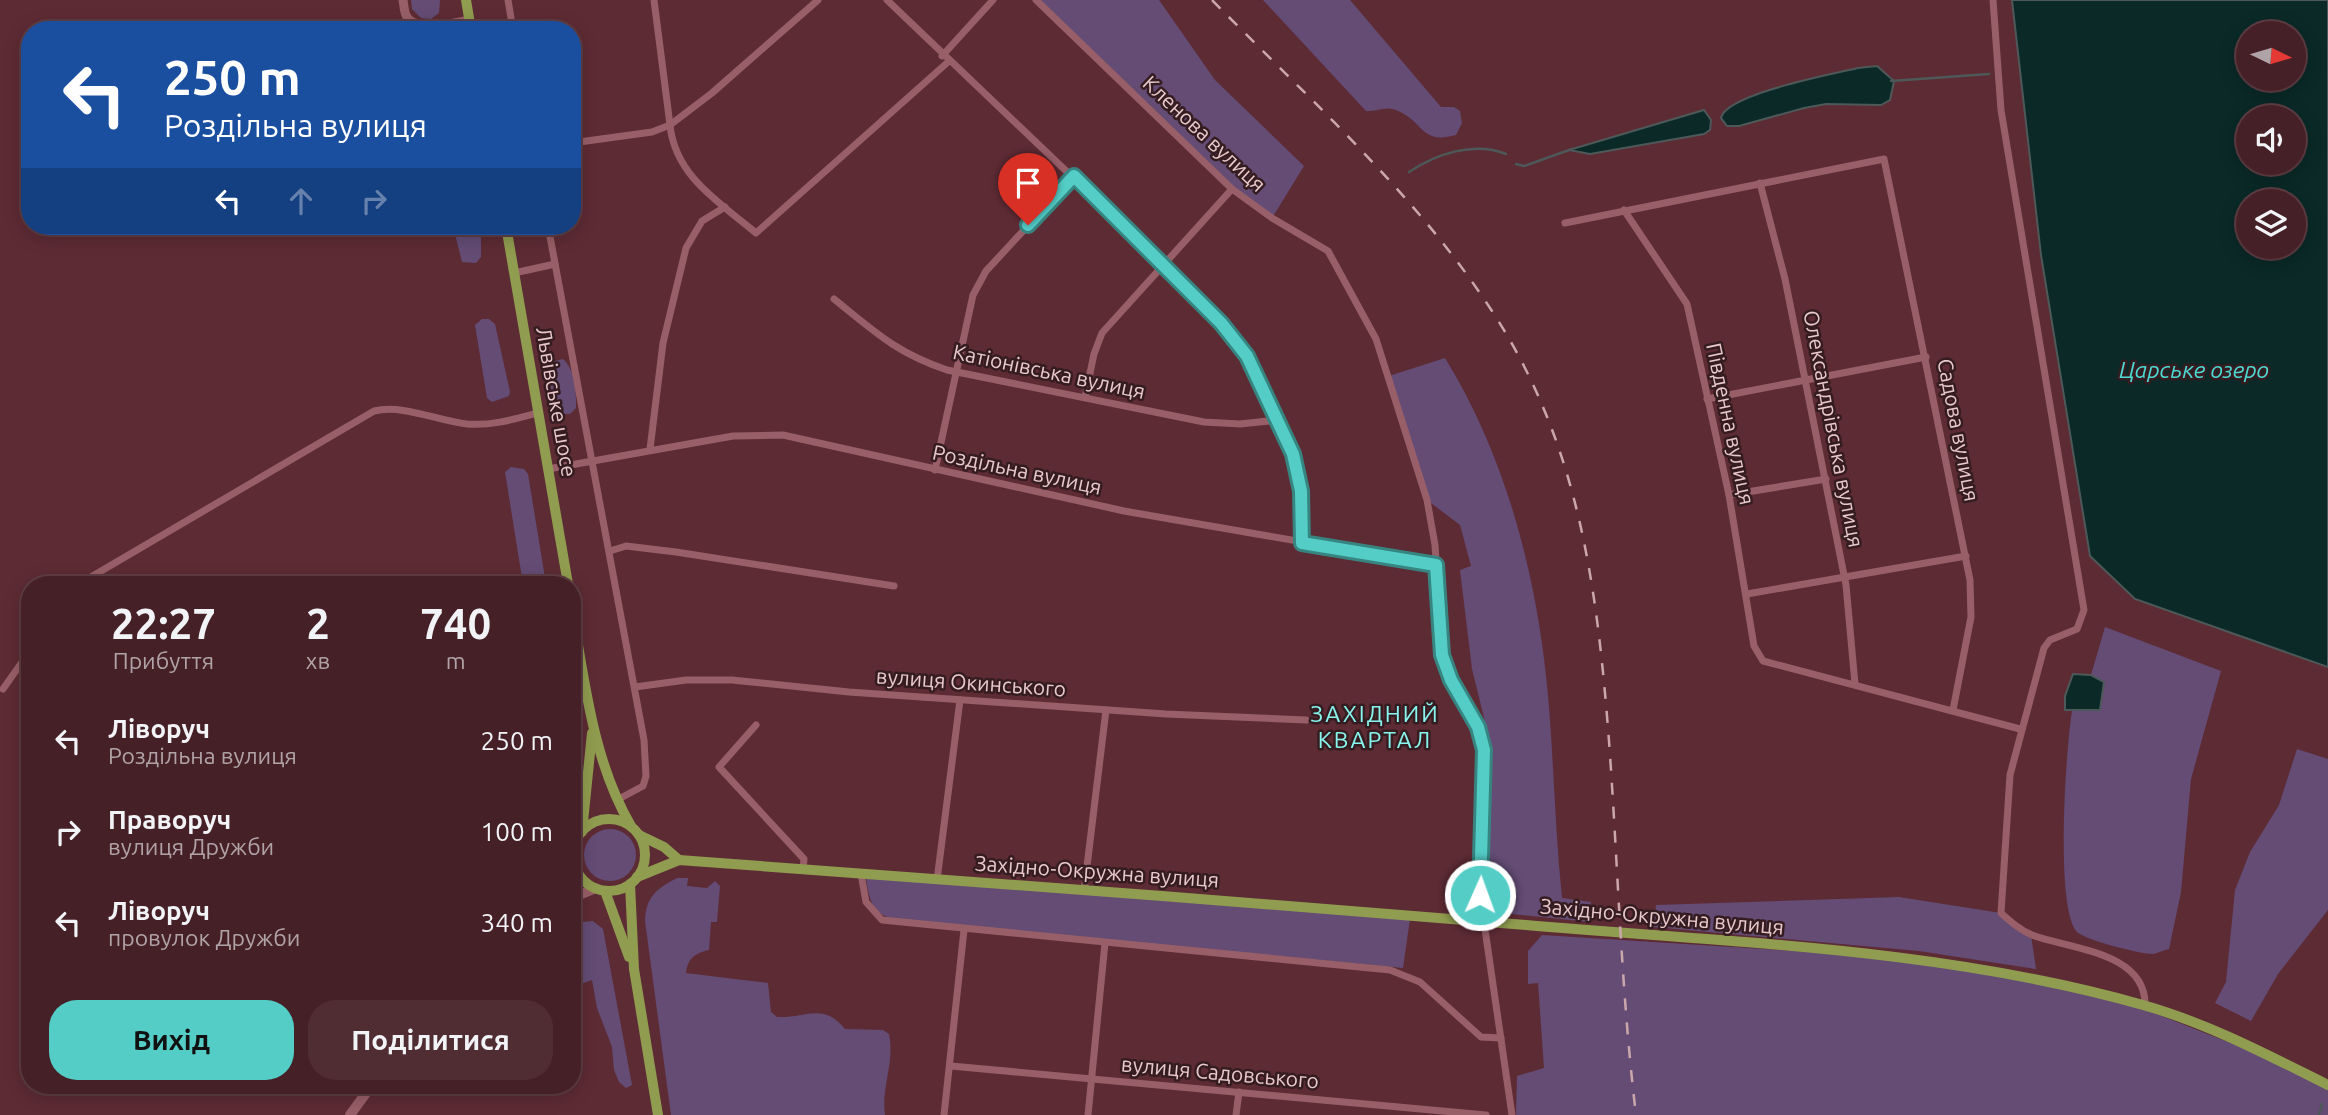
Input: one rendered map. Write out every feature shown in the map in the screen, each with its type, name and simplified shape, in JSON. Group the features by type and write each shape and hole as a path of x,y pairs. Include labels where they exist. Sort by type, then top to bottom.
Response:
{"main road":[{"path":"466,0 469,21"},
{"name":"Львівське шосе","path":"508,235 567,576"},
{"path":"581,662 592,726 617,800 635,831 645,856 633,881 634,969 658,1115"},
{"path":"581,809 592,726"},
{"path":"581,834 590,824 611,819 635,831"},
{"name":"Західно-Окружна вулиця","path":"635,831 664,847 679,860"},
{"name":"Західно-Окружна вулиця","path":"633,881 679,860 1842,950 1991,968 2145,1005 2250,1046 2328,1084"},
{"path":"581,875 601,889 634,969"},
{"path":"581,895 633,881"},
{"path":"350,1115 365,1094"}],"street":[{"path":"403,0 407,17 411,21"},
{"path":"508,0 512,21"},
{"path":"654,0 672,147 678,160 725,207 756,233 945,59 993,0"},
{"path":"581,142 631,136 670,125 712,93 818,0"},
{"path":"887,0 945,59 1074,176 1221,323 1247,356 1278,420 1297,469 1302,543"},
{"name":"Кленова вулиця","path":"1036,0 1232,189 1272,218 1319,242 1341,271 1376,339 1427,500 1436,565 1442,655 1451,680 1478,727 1484,750 1480,895 1512,1115"},
{"path":"1993,0 2001,110 2084,610 2077,629 2050,640 2044,648 2020,729 2006,800 2001,913 2031,935 2124,965 2141,984 2146,994 2145,1005"},
{"name":"Садова вулиця","path":"1760,183 1884,159 1966,556 1972,597 1971,617 1954,710"},
{"path":"935,470 954,372 974,295 986,271 1074,176"},
{"path":"1565,223 1760,183"},
{"name":"Олександрівська вулиця","path":"1760,183 1785,279 1826,480 1844,578 1855,684"},
{"path":"1085,397 1094,354 1102,333 1165,267 1232,189"},
{"path":"650,449 663,343 686,248 702,221 725,207"},
{"name":"Південна вулиця","path":"1624,210 1687,304 1729,495 1754,646 1763,661 1855,684"},
{"path":"550,235 644,740 646,776 643,786 617,800"},
{"path":"514,273 555,264"},
{"name":"Катіонівська вулиця","path":"834,299 891,346 912,358 954,372 1204,422 1240,424 1278,420"},
{"path":"1707,399 1926,357"},
{"path":"93,576 374,411 394,410 468,424 498,424 538,414"},
{"name":"Роздільна вулиця","path":"548,470 650,449 733,436 783,435 1124,511 1436,565"},
{"path":"1729,495 1826,480"},
{"path":"610,551 626,546 676,551 894,586"},
{"path":"1747,594 1966,556"},
{"path":"3,689 21,664"},
{"name":"вулиця Окинського","path":"635,687 685,680 732,680 960,700 1306,720"},
{"path":"1855,684 2020,729"},
{"path":"937,880 960,700"},
{"path":"1084,891 1106,710"},
{"path":"756,725 719,767 804,859 803,870"},
{"path":"861,874 866,902 882,920 1402,972 1420,982 1480,1037 1501,1038"},
{"path":"944,1115 964,929"},
{"path":"1088,1115 1105,943"},
{"name":"вулиця Садовського","path":"951,1066 1486,1115"},
{"path":"1236,1115 1239,1092"},
{"path":"1387,1115 1388,1106"}],"shaded area":[{"path":"411,0 440,0 439,13 431,19 421,18 412,9"},
{"path":"1036,0 1159,0 1215,80 1304,166 1272,218 1232,189"},
{"path":"1263,0 1350,0 1441,107 1454,107 1460,111 1462,123 1456,135 1429,135 1407,116 1393,109 1366,111"},
{"path":"455,235 481,235 481,257 476,263 462,262"},
{"path":"482,319 489,319 495,324 510,392 509,396 492,402 487,398 475,325"},
{"path":"1445,358 1486,437 1516,521 1543,653 1562,898 1591,902 1590,922 1502,913 1488,895 1491,746 1472,669 1460,570 1471,566 1460,525 1427,500 1389,376"},
{"path":"563,359 571,369 575,389 576,408 570,414 560,414 550,380 555,361"},
{"path":"511,467 524,469 528,474 545,576 522,576 505,472"},
{"path":"2105,627 2221,671 2191,779 2181,892 2169,949 2153,954 2113,946 2081,935 2076,931 2070,915 2066,890 2065,789 2072,711 2100,709 2104,682 2091,675"},
{"path":"2297,749 2328,759 2328,910 2278,974 2251,1021 2215,1003 2226,982 2235,890 2250,852 2279,805"},
{"path":"610,829 620,831 628,837 634,845 634,865 628,873 620,879 610,881 600,879 592,873 586,865 584,855 586,845 592,837 600,831"},
{"path":"677,878 688,878 687,886 707,888 715,881 720,886 717,922 711,922 709,950 693,957 686,973 768,983 771,1012 777,1017 822,1014 837,1021 845,1029 883,1030 889,1034 885,1115 671,1115 645,921 647,906 653,895"},
{"path":"866,878 1410,919 1403,968 894,919 876,909"},
{"path":"1899,897 2001,913 2031,935 2036,969 1919,951 1654,927 1656,905"},
{"path":"593,921 603,929 632,1085 626,1088 619,1082 614,1070 612,1047 597,1008 592,980 581,984 581,922"},
{"path":"1542,935 1841,954 1990,972 2144,1009 2248,1050 2328,1089 2328,1115 1516,1115 1517,1076 1544,1068 1538,983 1528,984 1528,951"}],"water":[{"name":"Царське озеро","path":"2012,0 2328,0 2328,667 2135,599 2090,556 2041,255"},
{"path":"1877,66 1894,81 1890,100 1881,105 1826,104 1739,126 1727,126 1721,118 1727,109 1760,93 1827,75"},
{"path":"1704,110 1711,120 1710,130 1704,134 1590,154 1569,150"},
{"path":"2073,674 2091,675 2104,682 2100,710 2065,710 2065,696"}],"waterway":[{"path":"1891,81 1989,74"},
{"path":"1409,172 1456,151 1481,149 1506,154"},
{"path":"1516,164 1524,166 1572,149"},
{"path":"2319,1115 2322,1104"}],"railway":[{"path":"1212,0 1360,149 1430,227 1492,311 1522,361 1545,412 1579,518 1598,627 1609,741 1623,975 1636,1115"}],"district":[{"name":"ЗАХІДНИЙ КВАРТАЛ","path":"1375,727"}],"route":[{"path":"1028,225 1074,176 1221,323 1247,356 1259,377 1293,454 1301,491 1302,543 1436,565 1442,655 1451,680 1482,736 1484,750 1480,895"}]}
